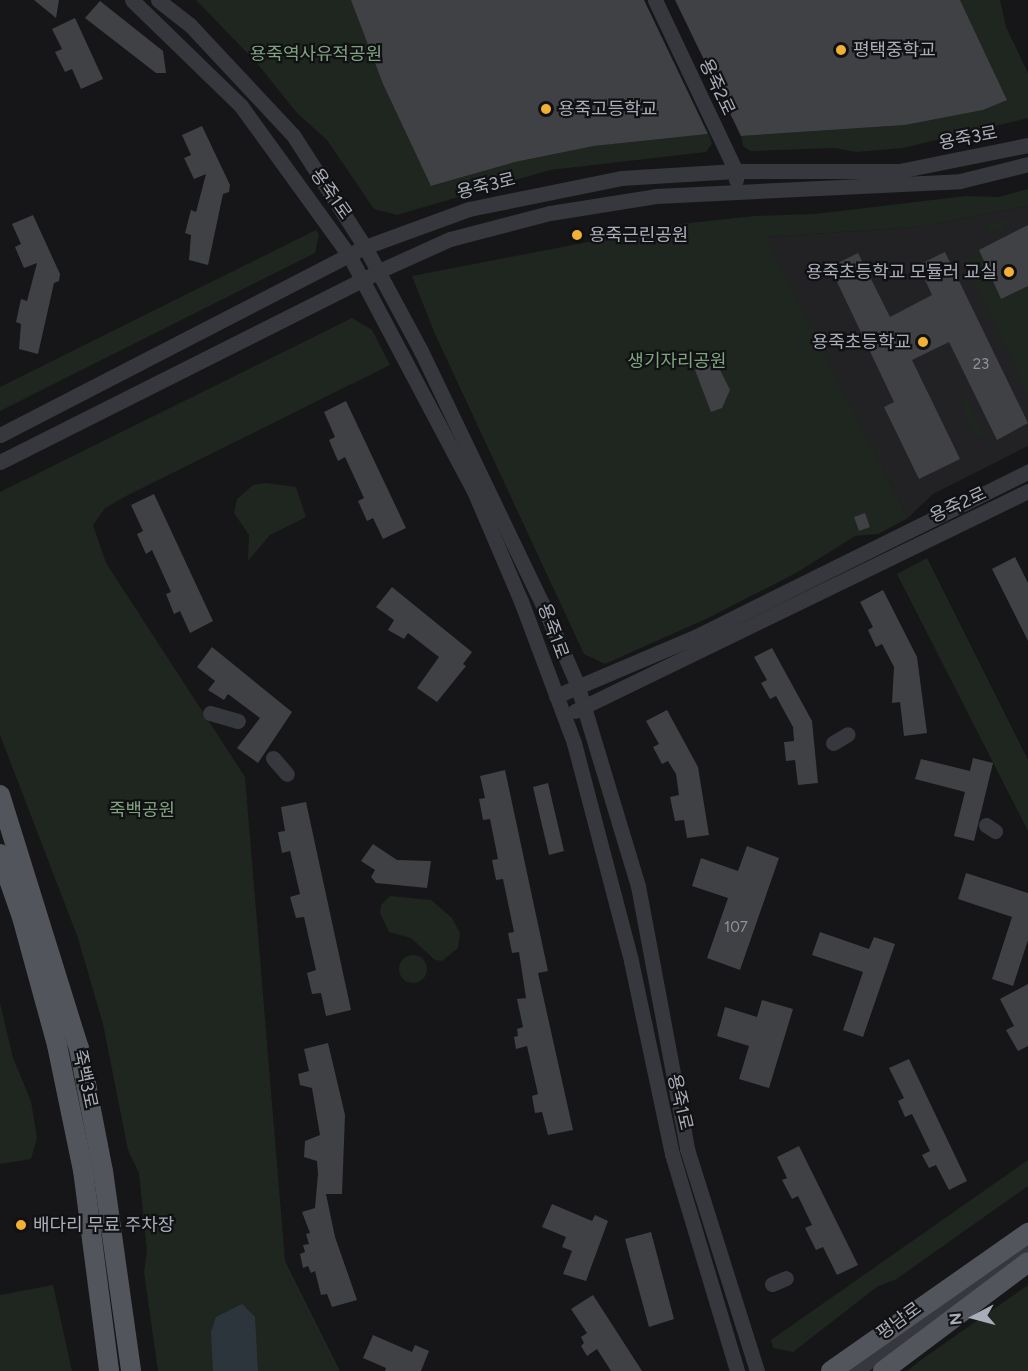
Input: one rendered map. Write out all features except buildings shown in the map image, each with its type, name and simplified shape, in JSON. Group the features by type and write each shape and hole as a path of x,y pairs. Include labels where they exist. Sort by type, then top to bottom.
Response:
{"main road":[{"name":"죽백3로","path":"0,795 79,1048 103,1171 131,1371"},
{"name":"죽백3로","path":"0,854 22,917 57,1045 83,1170 109,1371"},
{"name":"평남로","path":"831,1371 1028,1233"},
{"name":"평남로","path":"884,1371 1028,1261"}],"street":[{"name":"용죽1로","path":"132,0 241,106 349,255 474,491 564,717 631,962 672,1154 737,1371"},
{"path":"158,0 190,25 293,135 365,247 379,271 532,582 578,687 638,886 687,1149 757,1371"},
{"name":"용죽2로","path":"655,0 736,171 736,192"},
{"name":"용죽3로","path":"0,435 365,247 469,209 553,190 621,178 736,171 900,171 1028,145"},
{"path":"0,462 362,279 450,239 550,213 656,196 960,181 1028,164"},
{"path":"556,696 695,637 1028,472"},
{"name":"용죽2로","path":"564,717 1028,491"},
{"path":"210,714 238,721"},
{"path":"833,743 848,735"},
{"path":"273,758 287,774"},
{"path":"855,1371 1028,1249"},
{"path":"872,1371 1028,1261"}],"shaded area":[{"name":"용죽초등학교","path":"1028,206 1028,446 933,494 908,518 765,237 916,227"},
{"path":"242,1304 255,1317 258,1371 213,1371 211,1332 216,1317"}],"green space":[{"name":"용죽역사유적공원","path":"196,0 352,0 383,84 432,186 515,162 594,146 709,134 712,144 706,152 550,170 397,215 374,209 327,140 297,113 256,62"},
{"path":"960,0 1000,0 1006,27 1028,73 1028,118 903,148 856,152 835,148 750,151 743,146 741,136 905,125 982,110 1007,100"},
{"name":"생기자리공원","path":"1028,189 1028,206 916,227 766,237 908,518 878,534 855,536 796,573 708,618 605,664 584,654 435,334 412,276 681,224 754,216 815,214 966,196 998,197"},
{"path":"1011,218 1003,230 992,232 982,226"},
{"path":"316,230 319,235 315,253 0,411 0,387"},
{"path":"979,250 1001,299 1028,286 1028,393 963,260"},
{"name":"죽백공원","path":"352,318 372,330 390,365 128,495 105,508 93,525 106,563 245,777 285,1261 340,1371 158,1371 144,1272 147,1251 139,1173 128,1150 103,1024 78,938 0,735 0,492"},
{"path":"960,396 966,398 984,436 979,438 971,431"},
{"path":"265,483 296,487 306,517 270,535 248,561 249,535 234,513 237,499 253,485"},
{"path":"927,558 1028,760 1028,831 897,574"},
{"path":"390,896 431,900 452,918 460,933 458,948 442,961 435,960 411,938 389,932 380,913 381,905"},
{"path":"413,955 423,959 427,969 423,979 413,983 403,979 399,969 403,959"},
{"path":"0,1003 13,1058 31,1101 37,1138 31,1159 0,1164"},
{"path":"1028,1160 1028,1186 895,1280 878,1286 793,1352 773,1348 771,1340"},
{"path":"53,1285 72,1371 0,1371 0,1295"},
{"path":"1028,1285 1028,1371 907,1371 918,1362"}],"place":[{"name":"평택중학교","path":"841,50"},
{"name":"용죽고등학교","path":"546,109"},
{"name":"용죽근린공원","path":"577,235"},
{"name":"용죽초등학교 모듈러 교실","path":"1009,272"},
{"name":"용죽초등학교","path":"923,342"},
{"name":"배다리 무료 주차장","path":"21,1225"}]}
